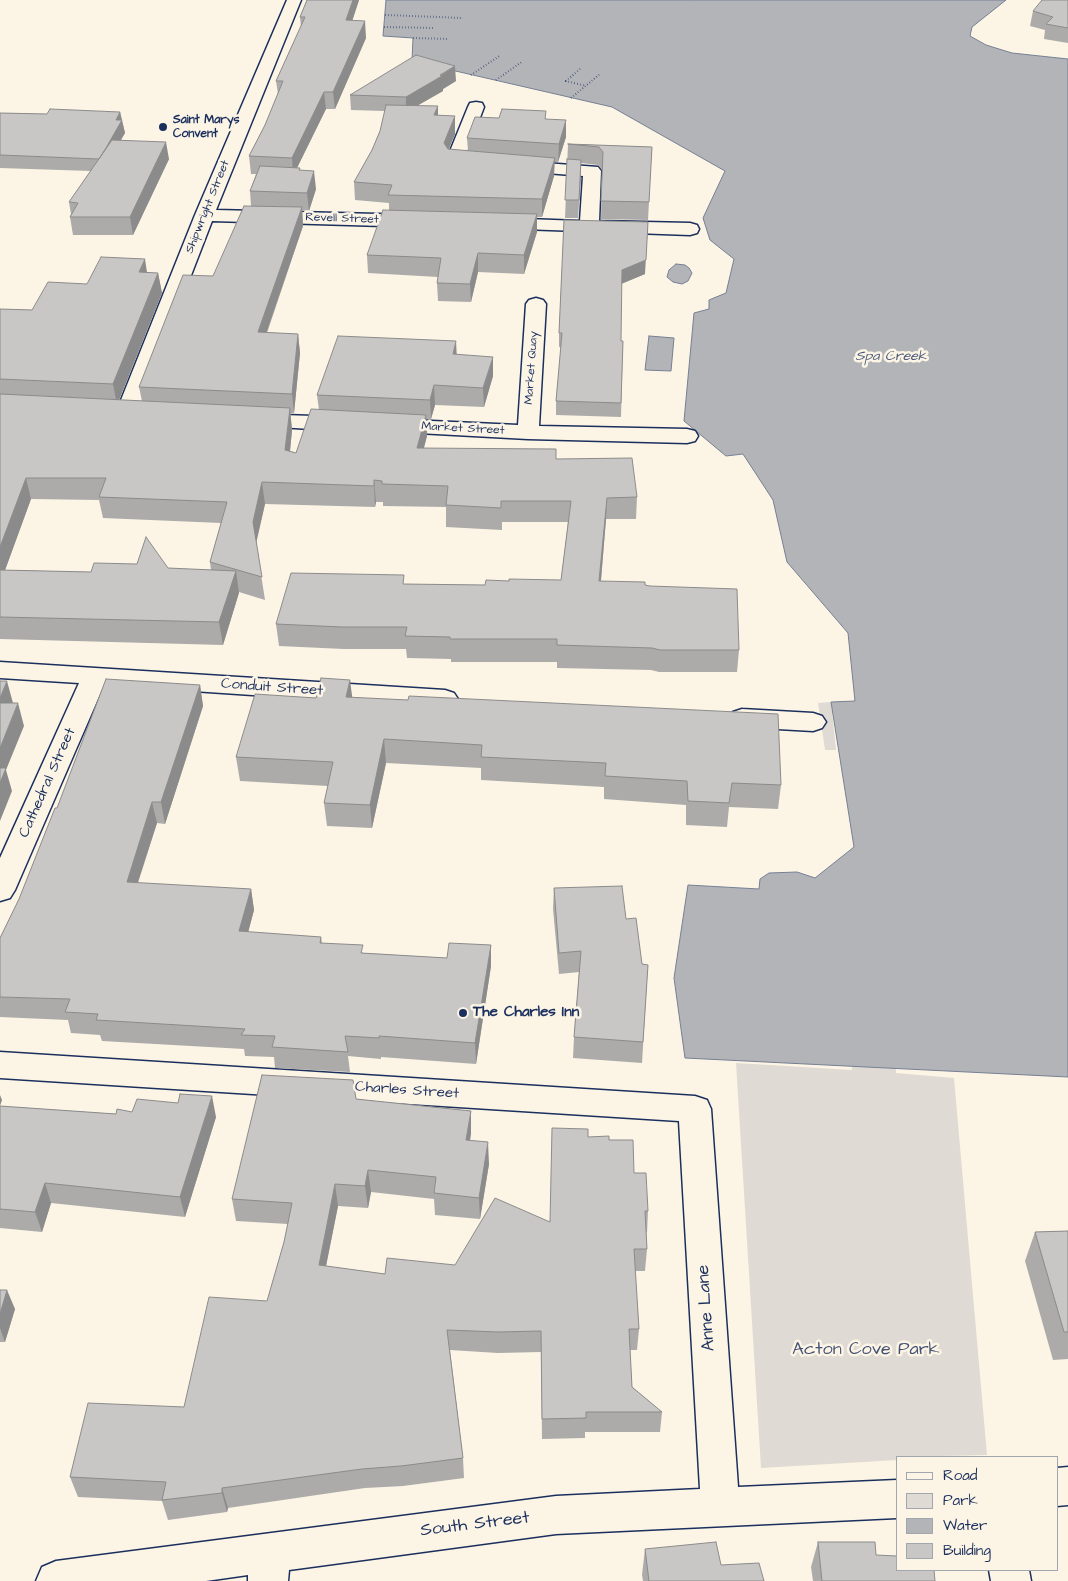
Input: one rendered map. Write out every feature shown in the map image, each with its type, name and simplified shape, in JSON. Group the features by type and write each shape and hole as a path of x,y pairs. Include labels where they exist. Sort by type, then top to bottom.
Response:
{"street":[{"name":"Shipwright Street","path":"126,414 204,215 294,0"},
{"path":"476,107 455,161 592,171 589,226"},
{"name":"Revell Street","path":"204,215 431,222"},
{"path":"481,223 690,229"},
{"name":"Market Quay","path":"528,432 536,304"},
{"name":"Market Street","path":"234,419 528,432 687,436"},
{"name":"Conduit Street","path":"0,670 464,700"},
{"name":"Cathedral Street","path":"0,890 95,677"},
{"path":"723,716 813,722"},
{"name":"Charles Street","path":"0,1066 695,1109"},
{"name":"Anne Lane","path":"695,1109 720,1507"},
{"name":"South Street","path":"56,1581 269,1566 556,1515 896,1499"}],"path":[{"path":"385,15 463,18"},
{"path":"384,27 433,28"},
{"path":"413,38 448,39"},
{"path":"471,75 501,55"},
{"path":"496,80 523,61"},
{"path":"580,69 566,81 586,86"},
{"path":"571,98 600,74"}],"green space":[{"path":"831,702 836,750 825,750 818,703"},
{"name":"Acton Cove Park","path":"852,1052 895,1052 896,1073 954,1078 987,1455 896,1456 896,1460 761,1468 736,1063 852,1070"}],"water":[{"name":"Spa Creek","path":"386,0 1006,0 972,27 970,36 986,45 1012,53 1068,59 1068,1077 685,1058 674,978 688,885 759,889 760,879 769,873 797,872 815,878 854,847 831,702 855,701 848,633 787,562 773,500 743,454 726,456 684,421 694,313 709,309 709,300 726,293 734,259 710,240 703,218 725,171 612,107 412,61 413,38 383,36"},
{"path":"676,264 685,265 692,273 688,281 682,284 673,282 667,277 669,270"},
{"path":"649,336 674,338 671,371 645,370"}],"building":[{"path":"307,0 353,0 346,20 365,21 333,92 324,92 292,158 249,156 265,125 283,81 276,81 305,17 300,17"},
{"path":"1042,0 1068,0 1068,28 1046,24 1053,17 1033,11"},
{"path":"416,55 455,66 440,75 442,76 406,97 350,95"},
{"path":"386,105 438,106 434,115 455,116 444,143 448,149 555,158 542,199 388,195 392,185 354,182 372,150 380,131"},
{"path":"50,109 120,112 116,120 122,120 99,159 0,155 0,113 47,114"},
{"path":"502,109 546,111 545,119 566,120 559,144 467,138 475,117 499,118"},
{"path":"112,140 166,142 130,217 70,217 78,203 69,202"},
{"path":"568,144 652,147 649,202 601,201 603,152 599,147"},
{"path":"567,159 581,160 579,200 565,200"},
{"path":"260,166 300,168 299,170 314,171 307,193 250,191"},
{"path":"244,206 302,207 258,332 298,334 292,394 139,387 183,275 213,276"},
{"path":"383,210 537,214 524,255 478,253 470,284 437,283 441,258 367,255"},
{"path":"564,220 648,222 646,260 622,270 621,341 623,341 621,403 556,401 562,333 559,333"},
{"path":"101,257 145,259 139,272 158,273 113,384 0,379 0,309 32,310 48,282 87,284"},
{"path":"338,336 456,341 453,354 493,357 483,388 434,385 430,400 317,395"},
{"path":"0,394 290,408 285,450 296,453 311,409 426,415 417,448 556,449 556,459 632,458 637,497 607,498 599,581 645,582 645,585 650,586 737,589 739,650 660,650 652,648 557,645 557,639 450,639 450,637 405,636 407,627 276,624 291,573 404,575 403,584 485,585 486,580 561,580 571,501 501,501 501,508 446,505 448,486 382,484 382,481 374,480 374,486 262,482 253,522 262,577 210,562 227,502 99,497 106,478 26,478 0,547"},
{"path":"146,537 168,568 236,571 219,622 0,617 0,570 91,572 94,563 137,564"},
{"path":"321,678 350,680 346,697 408,700 409,696 778,714 781,785 732,783 729,803 688,801 687,781 605,776 606,763 481,757 482,745 384,739 370,805 324,803 333,762 236,757 255,694 316,698"},
{"path":"106,679 200,685 161,802 152,802 127,882 251,889 239,931 321,937 320,943 363,945 361,953 447,958 449,943 491,945 475,1043 379,1036 379,1038 345,1036 348,1052 272,1047 275,1036 241,1035 245,1029 96,1020 98,1014 65,1012 70,999 0,997 0,938 19,899 55,808 57,808"},
{"path":"0,681 7,681 0,698"},
{"path":"0,703 18,703 0,748"},
{"path":"0,768 6,768 0,783"},
{"path":"622,886 626,919 636,918 642,964 648,965 643,1042 574,1037 581,951 559,953 554,888"},
{"path":"262,1075 353,1080 356,1099 471,1111 466,1140 488,1142 479,1198 434,1193 436,1177 368,1170 365,1186 335,1184 319,1265 385,1274 387,1258 455,1265 495,1198 550,1222 552,1128 588,1129 588,1137 609,1136 609,1140 633,1140 634,1173 646,1173 648,1211 645,1211 647,1249 634,1249 639,1329 629,1329 632,1387 662,1412 586,1412 586,1418 542,1419 541,1331 447,1330 463,1458 362,1469 222,1488 222,1493 162,1500 166,1482 70,1477 88,1403 184,1407 209,1297 267,1301 284,1242 292,1203 232,1199"},
{"path":"180,1094 212,1096 180,1197 45,1183 35,1212 0,1209 0,1106 116,1114 117,1109 132,1112 137,1099 178,1103"},
{"path":"1068,1231 1068,1332 1064,1332 1035,1232"},
{"path":"0,1290 7,1290 0,1314"},
{"path":"716,1542 721,1565 759,1563 764,1581 649,1581 645,1549"},
{"path":"818,1542 875,1542 876,1555 896,1556 896,1571 934,1571 935,1581 822,1581"}],"place":[{"name":"Saint Marys Convent","path":"163,127"},
{"name":"The Charles Inn","path":"463,1013"}]}
